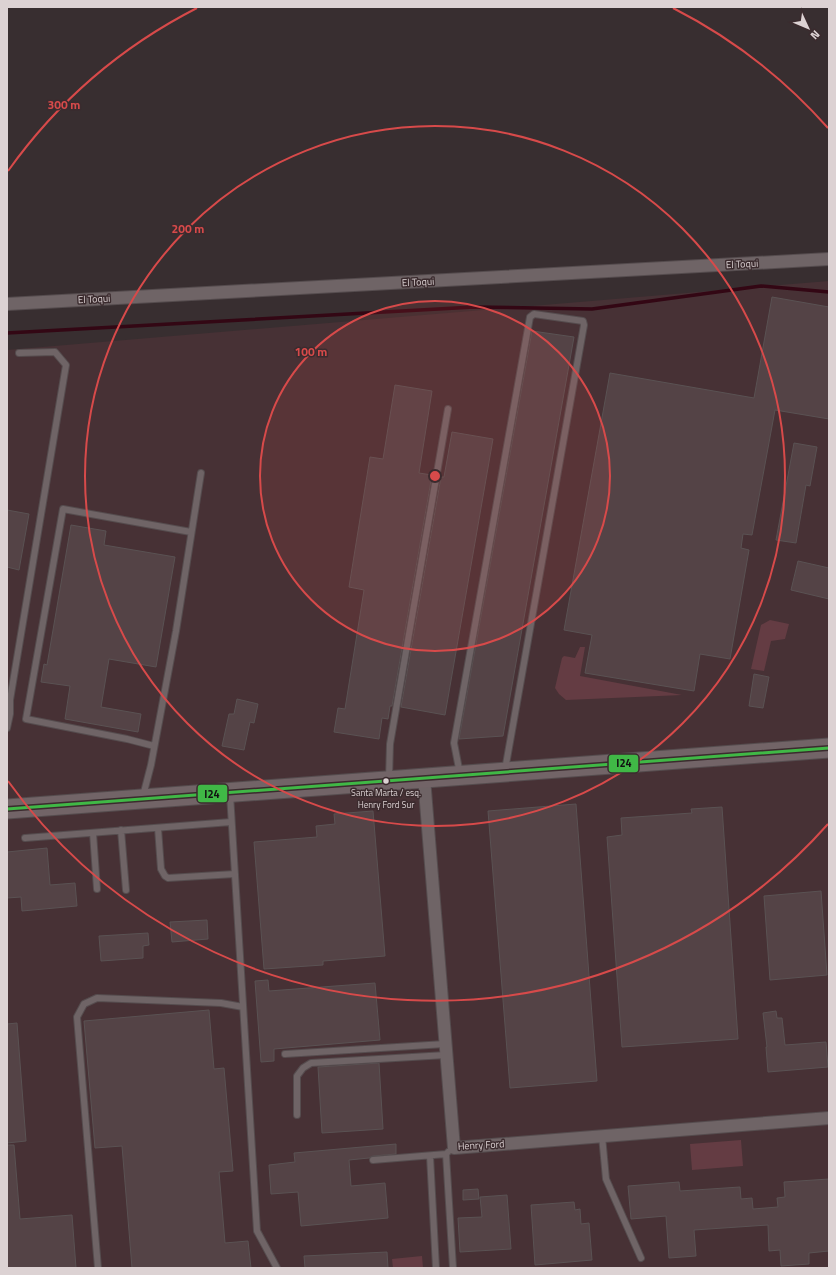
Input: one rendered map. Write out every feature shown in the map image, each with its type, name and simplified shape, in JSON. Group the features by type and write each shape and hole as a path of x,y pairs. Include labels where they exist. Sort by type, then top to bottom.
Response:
{"main road":[{"path":"7,809 829,748"}],"street":[{"name":"El Toqui","path":"7,304 829,259"},
{"name":"Henry Ford","path":"424,778 446,1049 450,1151 602,1136 829,1118"}],"lane":[{"path":"461,775 454,743 530,317 534,314 583,321 584,324 505,772"},
{"path":"7,728 10,714 10,700 66,364 55,352 19,353"},
{"path":"389,781 390,744 448,409"},
{"path":"142,799 154,746 176,631 201,474"},
{"path":"154,746 26,718 63,509 191,532"},
{"path":"230,793 257,1231 278,1268"},
{"path":"25,838 231,822"},
{"path":"158,828 161,869 165,876 171,878 235,874"},
{"path":"121,830 126,890"},
{"path":"93,833 97,889"},
{"path":"98,1268 77,1018 84,1004 97,998 221,1004 243,1007"},
{"path":"285,1054 446,1049"},
{"path":"297,1114 297,1076 303,1068 311,1063 446,1049"},
{"path":"602,1136 606,1180 640,1258"},
{"path":"373,1160 430,1156 450,1151 453,1268"},
{"path":"430,1156 436,1268"}],"shaded area":[{"path":"829,281 829,1268 7,1268 7,350"},
{"path":"770,620 789,624 785,639 771,641 764,671 751,669 761,625"},
{"path":"580,647 585,647 580,676 682,695 566,700 555,688 562,658 564,656 575,658"},
{"path":"741,1140 743,1166 692,1170 690,1144"},
{"path":"422,1256 423,1268 393,1268 392,1259"}],"building":[{"path":"772,297 829,307 829,419 775,410 752,535 743,534 741,548 749,550 730,659 700,654 694,691 585,673 592,635 564,630 610,373 754,398"},
{"path":"532,331 574,337 503,736 459,739"},
{"path":"395,385 432,391 419,473 432,475 392,706 390,706 388,719 382,718 379,739 334,732 338,708 345,709 364,590 349,587 370,457 383,459"},
{"path":"452,432 493,439 445,715 401,707 441,477 444,477"},
{"path":"794,443 817,447 810,486 806,485 796,543 776,540"},
{"path":"7,510 29,514 19,570 7,567"},
{"path":"71,525 106,531 104,545 175,557 156,667 109,659 101,707 141,714 138,732 65,719 70,686 41,682 44,664 47,665"},
{"path":"798,561 829,568 829,599 791,590"},
{"path":"754,674 769,677 763,708 749,706"},
{"path":"237,699 258,704 254,723 250,722 244,750 222,746 229,714 234,714"},
{"path":"576,804 597,1081 510,1088 488,811"},
{"path":"722,807 738,1039 622,1047 607,837 622,835 621,818 692,813 691,809"},
{"path":"373,811 385,956 323,961 323,965 264,969 254,842 317,837 316,826 335,824 334,814"},
{"path":"47,848 50,885 75,883 77,906 22,911 21,897 7,898 7,852"},
{"path":"821,891 827,975 770,980 764,896"},
{"path":"207,920 208,939 172,942 170,922"},
{"path":"148,933 149,945 143,946 143,958 101,961 99,936"},
{"path":"268,980 269,991 375,983 380,1040 274,1049 274,1061 261,1062 255,981"},
{"path":"209,1010 214,1069 224,1068 233,1171 219,1172 225,1243 248,1241 251,1268 132,1268 122,1146 95,1148 84,1021"},
{"path":"776,1011 777,1018 782,1018 785,1045 826,1042 828,1067 768,1072 763,1013"},
{"path":"17,1023 26,1141 7,1143 7,1024"},
{"path":"379,1063 383,1129 322,1133 318,1067"},
{"path":"396,1144 396,1154 349,1160 351,1186 385,1183 388,1218 301,1226 298,1192 271,1194 269,1165 295,1162 294,1153"},
{"path":"7,1145 14,1145 20,1219 72,1215 76,1268 7,1268"},
{"path":"829,1179 829,1251 809,1253 809,1264 781,1266 780,1250 769,1251 768,1225 694,1230 696,1256 669,1258 666,1216 631,1219 628,1186 679,1182 680,1191 740,1187 741,1199 752,1198 753,1209 778,1207 777,1198 785,1197 784,1182"},
{"path":"478,1189 479,1199 463,1200 463,1190"},
{"path":"507,1195 511,1249 460,1252 458,1218 482,1217 480,1197"},
{"path":"574,1202 575,1210 580,1209 581,1224 589,1223 592,1260 535,1265 531,1205"},
{"path":"387,1252 388,1268 305,1268 304,1256"}],"waterway":[{"path":"7,333 474,307 592,309 761,286 829,292"}],"transit line":[{"name":"I24","path":"7,809 829,748"}],"place":[{"name":"Santa Marta / esq. Henry Ford Sur","path":"386,781"}]}
